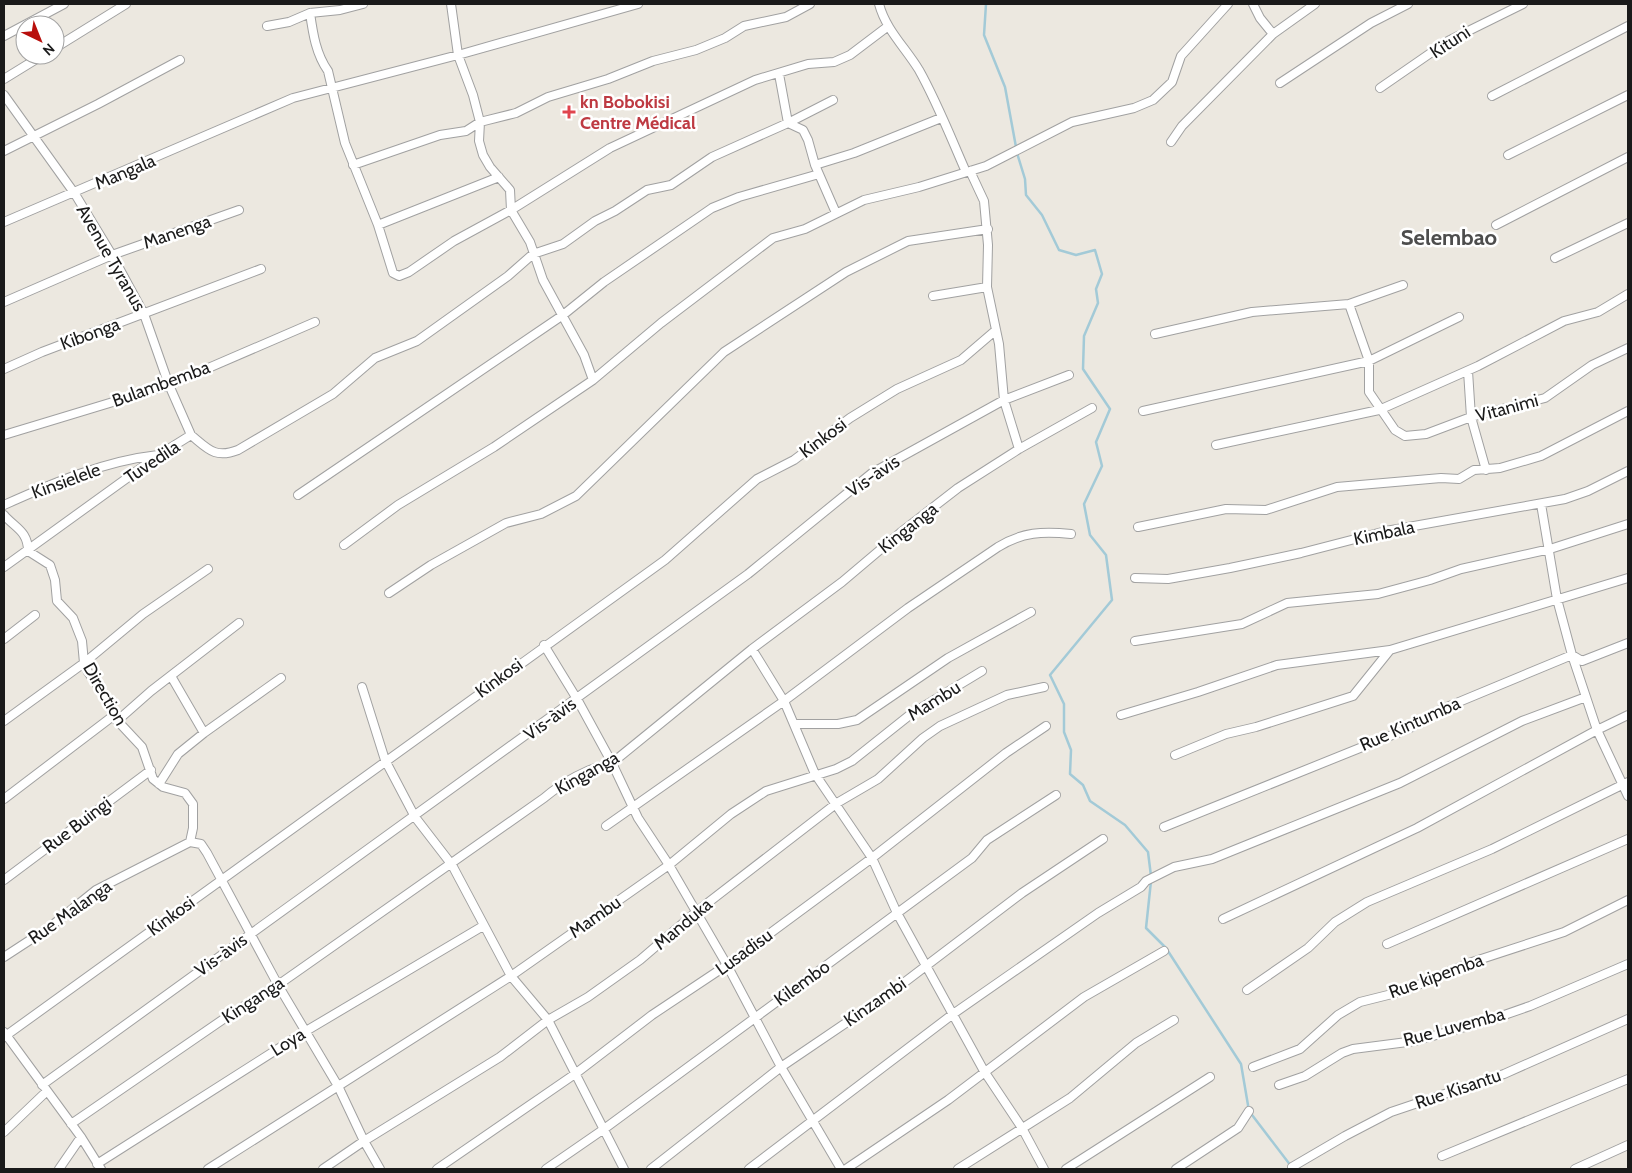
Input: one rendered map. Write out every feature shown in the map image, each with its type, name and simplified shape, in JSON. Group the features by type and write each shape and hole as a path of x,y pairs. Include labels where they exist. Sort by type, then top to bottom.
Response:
{"street":[{"path":"4,36 64,4"},
{"path":"65,42 126,4"},
{"path":"267,26 289,22 310,13 340,10 363,4"},
{"path":"451,4 458,55 473,95 480,122 479,141 483,155 510,190 511,210 530,242 543,280 584,355 593,380"},
{"name":"Mangala","path":"4,222 75,194 292,98 458,55 638,4"},
{"path":"353,165 440,135 466,131 480,122 509,116 548,97 696,50 725,38 744,26 786,17 810,4"},
{"path":"879,4 887,27 910,55 984,201 988,229 986,287 996,330 1004,400 1019,448"},
{"path":"344,545 398,505 494,447 593,380 661,322 769,240 805,229 864,200 919,187 986,166 1072,122 1134,108 1153,100 1172,82 1181,56 1228,4"},
{"path":"1253,4 1260,18 1273,34"},
{"path":"1172,142 1182,126 1273,34 1315,4"},
{"path":"1280,83 1371,22 1408,4"},
{"name":"Kituni","path":"1380,88 1448,40 1523,4"},
{"path":"310,13 318,51 328,71 339,123 353,165 378,225 393,274 399,276 409,272 454,241 511,210 610,148 755,80 808,64 834,62 850,55 887,27"},
{"path":"1492,96 1628,26"},
{"path":"4,151 180,60"},
{"path":"4,79 27,65"},
{"path":"779,74 788,124"},
{"name":"Avenue Tyranus","path":"4,95 32,137 75,194 112,254 144,314 169,385 191,436"},
{"path":"1508,155 1628,95"},
{"path":"533,254 563,244 595,221 615,211 647,190 671,185 712,156 788,124 833,100"},
{"path":"815,165 854,153 942,118"},
{"path":"788,124 803,130 808,140 818,174 836,213"},
{"path":"1496,225 1628,157"},
{"path":"298,496 563,315 604,282 712,208 739,197 818,174"},
{"path":"378,225 499,177"},
{"name":"Manenga","path":"4,302 112,254 240,210"},
{"path":"1555,258 1628,223"},
{"path":"389,593 506,522 541,514 576,496 724,352 846,272 908,241 965,230 988,229"},
{"name":"Tuvedila","path":"4,567 159,455 191,436 215,453 228,454 333,394 375,358 417,341 508,276 533,254"},
{"name":"Kibonga","path":"4,369 42,352 261,269"},
{"path":"1155,334 1252,312 1349,304 1403,286"},
{"path":"933,296 986,287"},
{"path":"1216,445 1379,410 1468,371 1564,321 1598,312 1628,294"},
{"path":"1349,304 1369,361 1370,392 1379,410"},
{"path":"1143,411 1369,361 1459,318"},
{"name":"Bulambemba","path":"4,435 169,385 315,322"},
{"name":"Kinkosi","path":"4,1035 544,645 665,560 757,479 794,460 850,418 897,389 961,360 996,330"},
{"name":"Vitanimi","path":"1379,410 1395,430 1405,436 1426,434 1471,417 1545,398 1592,364 1628,348"},
{"path":"1468,371 1471,417 1486,470"},
{"name":"Vis-àvis","path":"4,1132 44,1088 251,934 748,574 872,473 1004,400 1069,375"},
{"name":"Kinganga","path":"71,1124 452,865 554,789 594,768 612,763 752,649 842,582 900,533 958,488 1019,448 1092,408"},
{"path":"1138,527 1226,510 1266,510 1337,487 1441,478 1459,479 1474,470 1486,470 1541,456 1628,411"},
{"name":"Kinsielele","path":"4,505 56,482 129,458 159,455"},
{"name":"Kimbala","path":"1135,578 1168,578 1230,568 1302,553 1386,531 1541,504 1588,491 1628,471"},
{"path":"1541,504 1557,600 1572,655 1597,730 1626,783 1628,796"},
{"path":"4,515 22,531 27,540 28,551"},
{"path":"1135,641 1242,624 1288,603 1378,594 1430,580 1461,569 1550,549 1628,524"},
{"path":"606,826 784,701 908,608 1008,541 1038,531 1070,534"},
{"name":"Direction","path":"28,551 50,564 55,580 57,601 73,618 82,641 84,663 109,702 115,718 142,746 153,779 159,784"},
{"path":"4,721 84,663 143,614 208,569"},
{"path":"1121,715 1278,665 1390,650 1628,578"},
{"path":"794,724 838,724 857,720 948,658 1031,612"},
{"path":"4,639 35,615"},
{"path":"4,799 115,718 239,623"},
{"name":"Rue Kintumba","path":"1164,827 1369,742 1412,727 1442,709 1572,655 1582,661 1628,643"},
{"path":"544,645 577,698 612,763 632,808 669,865 728,965 781,1067 841,1169"},
{"path":"752,649 784,701 815,774 837,803 872,858 896,913 984,1071 1022,1128 1044,1169"},
{"path":"1175,755 1226,734 1256,727 1353,696 1390,650"},
{"name":"Mambu","path":"208,1169 511,976 669,865 731,814 766,791 815,774 836,769 852,760 911,714 982,671"},
{"path":"171,676 204,733"},
{"path":"281,678 178,754 159,784 185,793 193,804 193,828 190,842 201,844 278,985 338,1086 364,1141 380,1169"},
{"name":"Manduka","path":"323,1169 364,1141 500,1057 548,1020 588,997 640,960 696,912 837,803 878,779 923,738 940,726 1007,695 1044,686"},
{"path":"362,687 385,760 415,817 452,865 511,976 548,1020 624,1169"},
{"path":"749,1169 953,1014 1098,912 1141,887 1146,881 1174,867 1212,859 1400,783 1522,721 1586,697"},
{"path":"1223,919 1417,828 1628,715"},
{"name":"Lusadisu","path":"437,1169 575,1074 652,1015 728,965 872,858 998,759 1046,726"},
{"name":"Rue Buingi","path":"4,880 151,770"},
{"path":"1247,990 1308,948 1335,922 1366,902 1492,849 1626,783"},
{"name":"Kilembo","path":"546,1169 604,1129 972,858 987,840 1056,795"},
{"name":"Kinzambi","path":"651,1169 781,1067 926,966 1022,892 1103,839"},
{"path":"1386,944 1628,839"},
{"name":"Rue Malanga","path":"4,957 50,927 96,890 190,842"},
{"name":"Rue kipemba","path":"1253,1066 1300,1049 1338,1015 1360,1002 1404,991 1469,963 1564,932 1628,900"},
{"name":"Loya","path":"99,1167 306,1031 483,926"},
{"path":"846,1169 948,1100 1084,997 1164,951"},
{"name":"Rue Luvemba","path":"1279,1085 1305,1076 1342,1053 1353,1049 1415,1041 1490,1020 1530,1006 1628,964"},
{"name":"Rue Kisantu","path":"1292,1167 1391,1112 1504,1074 1628,1019"},
{"path":"958,1169 1070,1098 1136,1043 1174,1020"},
{"path":"4,1035 81,1137 99,1167"},
{"path":"1066,1169 1210,1077"},
{"path":"1442,1156 1628,1079"},
{"path":"1176,1169 1238,1128 1249,1111"},
{"path":"59,1169 81,1137"},
{"path":"1575,1169 1628,1145"}],"waterway":[{"path":"986,4 984,35 1005,87 1016,147"},
{"path":"1017,153 1025,179 1026,195 1042,215 1059,250 1076,255 1095,250 1102,274 1096,289 1098,303 1084,336 1083,369 1110,409 1096,442 1102,466 1084,504 1090,535 1106,555 1112,600 1050,675 1064,704 1064,732 1071,750 1070,774 1083,785 1090,801 1125,825 1148,852 1151,876"},
{"path":"1151,881 1146,928 1166,948 1241,1064 1249,1111 1291,1166"}],"place":[{"name":"kn Bobokisi Centre Médical","path":"569,112"}],"district":[{"name":"Selembao","path":"1449,237"}]}
